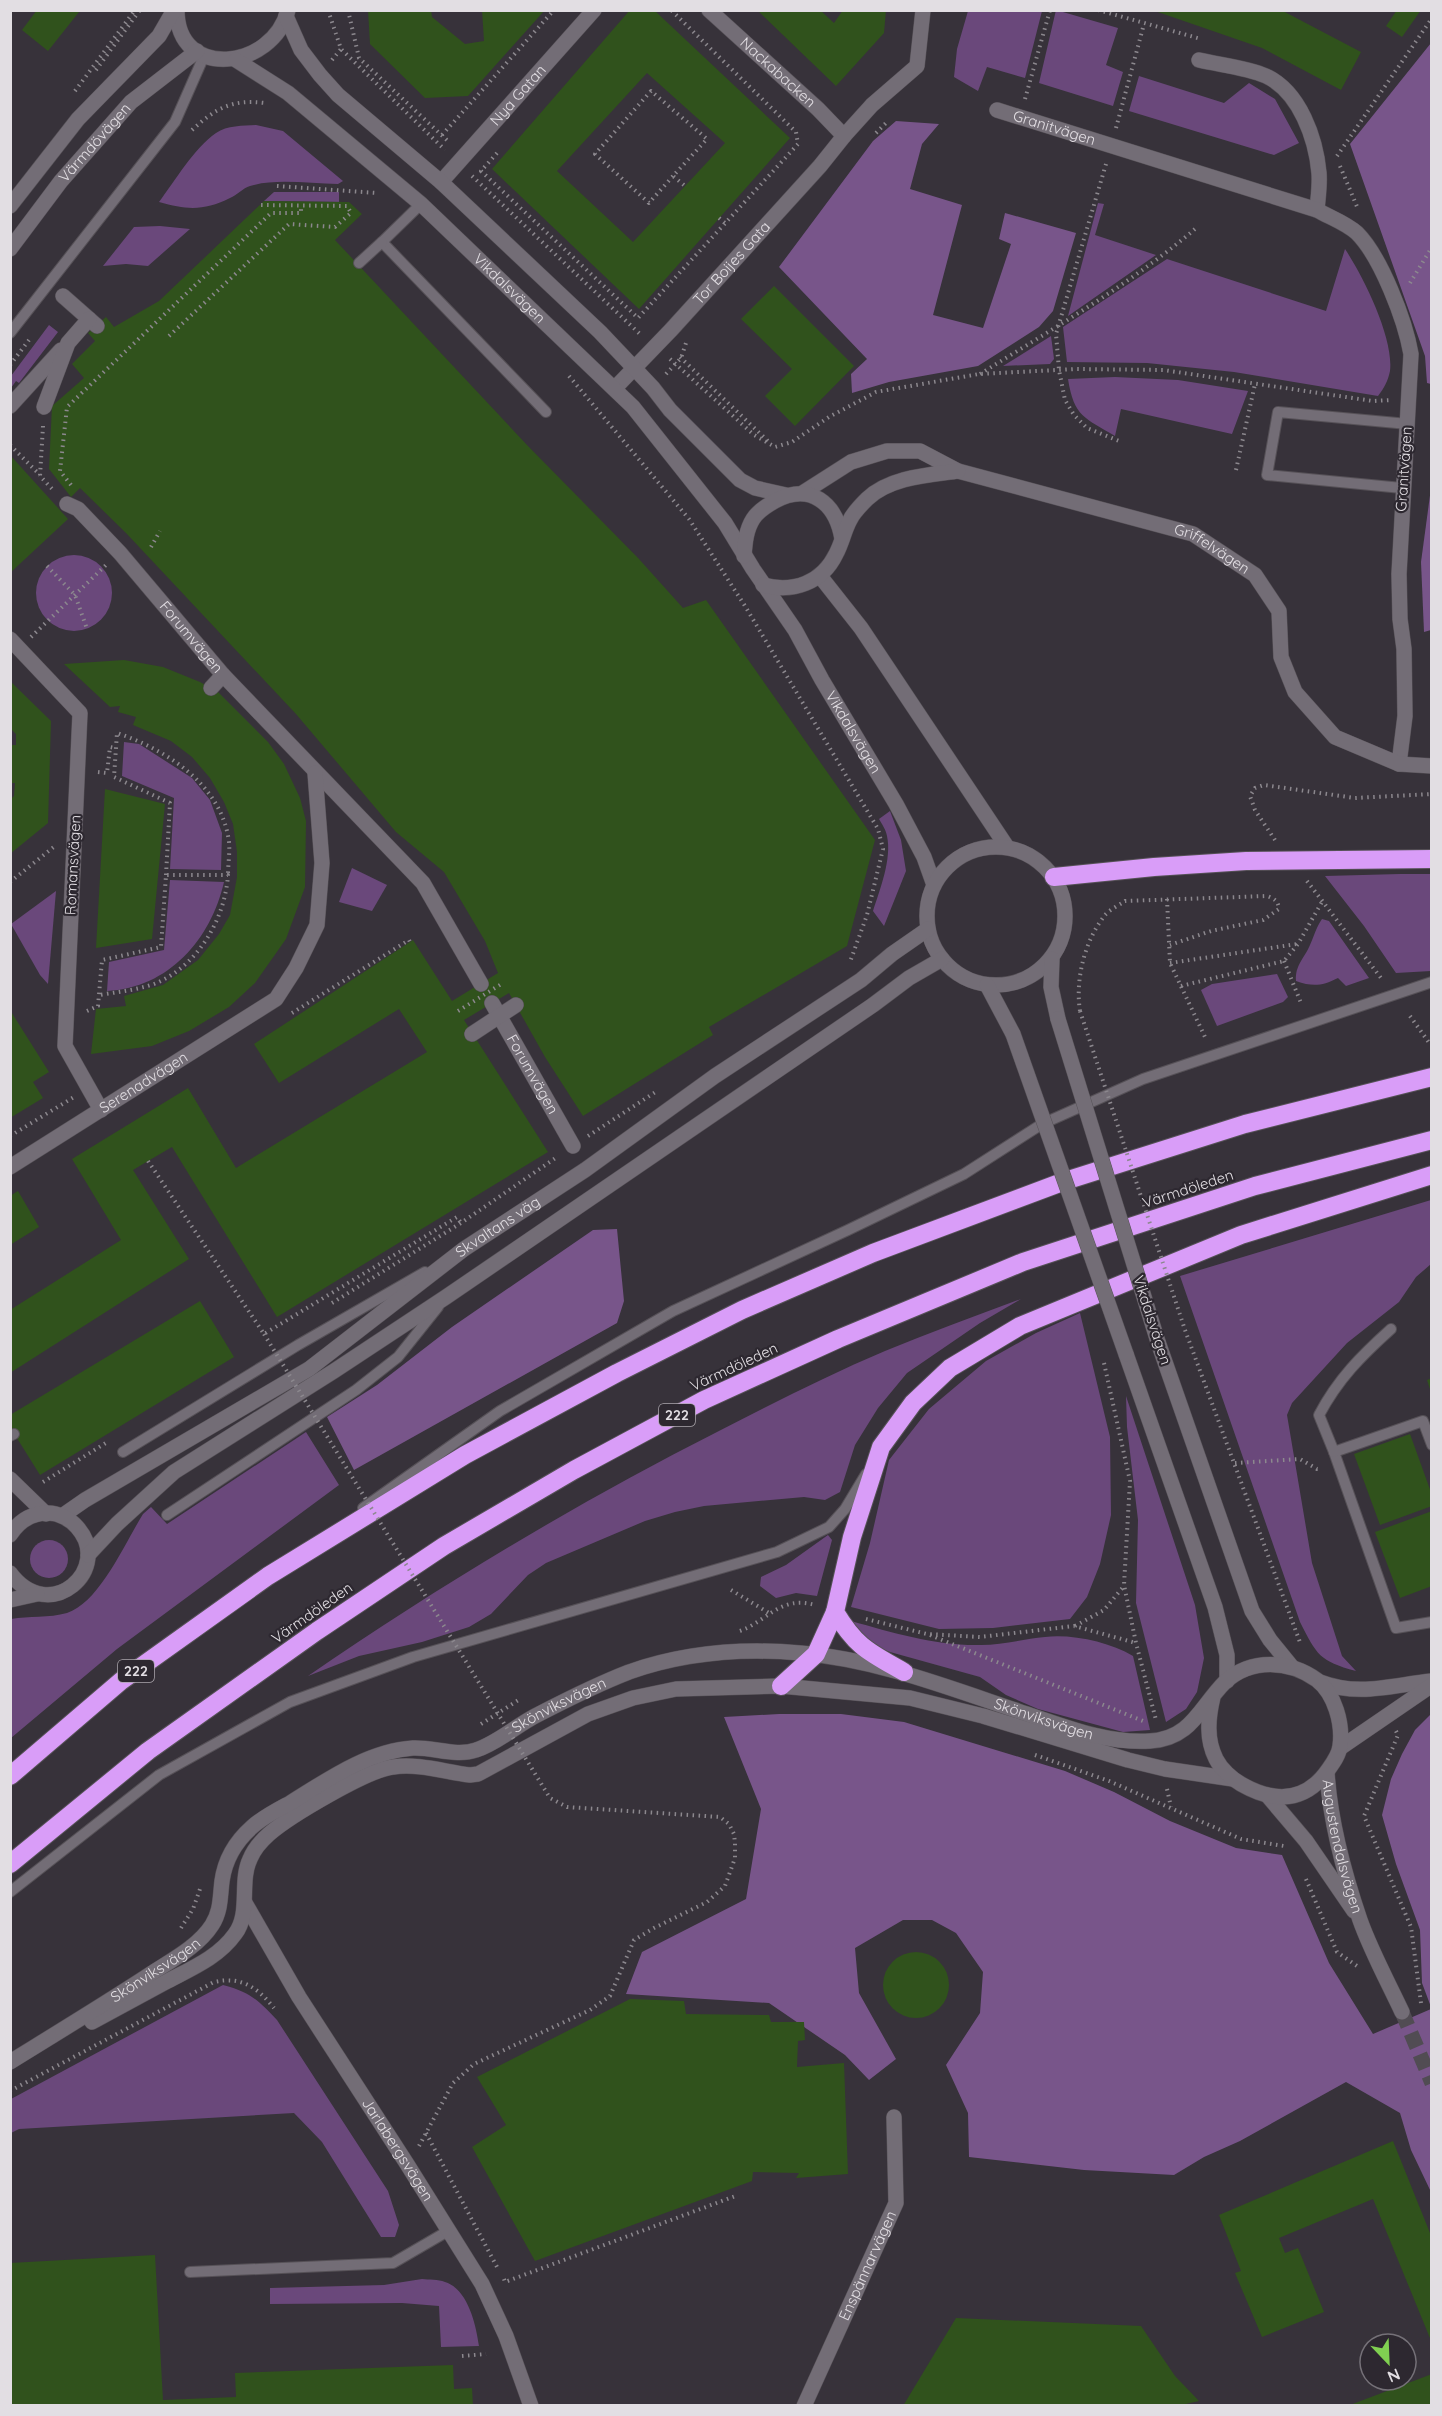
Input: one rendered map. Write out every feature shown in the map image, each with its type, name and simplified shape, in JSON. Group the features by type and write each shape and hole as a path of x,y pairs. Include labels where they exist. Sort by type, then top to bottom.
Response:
{"highway":[{"path":"1054,878 1154,867 1246,861 1431,859"},
{"name":"222","path":"10,1776 121,1681 268,1576 465,1455 607,1378 742,1310 862,1258 1065,1180 1245,1124 1431,1077"},
{"name":"Värmdöleden","path":"10,1864 148,1751 317,1630 444,1546 584,1465 704,1400 838,1339 1023,1262 1255,1186 1431,1140"},
{"path":"781,1686 816,1654 835,1612 852,1537 881,1447 914,1403 950,1368 1020,1326 1241,1235 1431,1175"},
{"path":"835,1612 848,1634 866,1651 904,1672"}],"street":[{"path":"175,10 180,32 200,54 223,60 236,60 257,51 268,43 279,31 287,13"},
{"name":"Värmdövägen","path":"10,206 78,119 159,36 175,10"},
{"name":"Nya Gatan","path":"441,182 594,10"},
{"name":"Nackabacken","path":"709,10 818,109 844,136"},
{"name":"Tor Boijes Gata","path":"615,388 636,368 820,166 872,105 917,66 923,10"},
{"name":"Vikdalsvägen","path":"287,13 301,50 338,94 441,182 636,368 670,410 740,480 755,488 786,495"},
{"name":"Värmdövägen","path":"10,249 61,181 131,102 200,54"},
{"name":"Vikdalsvägen","path":"236,60 288,93 421,204 633,407 725,523 763,585 795,630 896,804 924,857 934,885"},
{"path":"1199,60 1265,76 1282,86 1295,102 1315,149 1320,175 1317,210"},
{"name":"Granitvägen","path":"997,110 1317,210 1356,232 1376,257 1409,340 1411,354 1399,574 1400,619 1404,649 1405,716 1398,764"},
{"path":"10,406 68,343 93,322 63,296"},
{"path":"44,407 68,343"},
{"name":"Griffelvägen","path":"804,492 851,462 887,451 920,451 958,471 1193,534 1255,575 1279,611 1281,657 1295,693 1335,737 1398,764 1431,766"},
{"name":"Griffelvägen","path":"842,540 850,519 869,497 893,483 920,476 958,471"},
{"path":"763,585 777,589 797,587 820,576 835,556 842,540 840,525 830,509 818,499 804,492"},
{"name":"Vikdalsvägen","path":"744,555 746,537 753,519 763,508 786,495 804,492"},
{"name":"Forumvägen","path":"71,498 78,509 120,553 223,675 423,883 481,984"},
{"path":"820,576 861,628 1007,847"},
{"name":"Romansvägen","path":"10,639 80,712 65,1046 101,1110"},
{"path":"211,688 223,675"},
{"name":"Serenadvägen","path":"10,1167 276,999 296,968 317,925 322,863 315,772"},
{"path":"384,843 396,832"},
{"path":"1007,847 1034,857 1054,878 1063,897 1066,919 1062,940 1052,958 1042,969 1016,983 987,985 962,977 942,959 931,940 927,914 934,885 942,873 964,855 985,848 1007,847"},
{"name":"Skvaltans väg","path":"62,1516 85,1500 309,1369 465,1250 585,1170 715,1076 861,980 892,954 928,929"},
{"name":"Vikdalsvägen","path":"1052,958 1051,987 1058,1019 1158,1342 1252,1611 1270,1640 1292,1666"},
{"name":"Skvaltans väg","path":"88,1555 117,1524 174,1472 446,1297 873,1005 909,978 942,959"},
{"path":"987,985 1013,1034 1215,1607 1227,1655 1227,1681"},
{"path":"472,1034 496,1009 516,1005"},
{"name":"Forumvägen","path":"496,1009 573,1146"},
{"path":"10,1479 46,1514"},
{"path":"10,1535 27,1518 46,1514 62,1516 73,1522 81,1532 88,1555 85,1569 77,1582 65,1591 10,1600"},
{"path":"10,1573 20,1586 37,1594"},
{"name":"Skönviksvägen","path":"10,2062 136,1984 201,1939 218,1914 222,1876 227,1858 238,1840 256,1823 358,1763 392,1751 418,1748 460,1752 476,1751 530,1719 630,1672 679,1658 734,1653 816,1654 904,1672 1093,1735 1130,1743 1162,1740 1188,1727 1213,1697"},
{"path":"1431,1681 1358,1691 1338,1689 1292,1666 1269,1664 1246,1669 1227,1681 1213,1697 1208,1716 1209,1736 1217,1761 1233,1779 1254,1792 1278,1799 1303,1793 1321,1781 1340,1748 1431,1685"},
{"path":"1320,1682 1331,1697 1340,1720 1340,1748"},
{"name":"Skönviksvägen","path":"10,2067 213,1956 236,1933 244,1903 243,1886 246,1868 255,1849 269,1833 373,1772 394,1766 408,1766 470,1775 478,1774 588,1714 633,1698 676,1689 781,1686 910,1698 983,1716 1128,1760 1165,1769 1233,1779"},
{"name":"Augustendalsvägen","path":"1327,1772 1329,1801 1335,1829 1360,1920 1402,2012"},
{"name":"Augustendalsvägen","path":"1267,1795 1306,1841 1360,1920"},
{"name":"Jarlabergsvägen","path":"244,1903 299,1997 482,2284 531,2406"},
{"name":"Enspännarvägen","path":"804,2406 897,2203 894,2117"}],"lane":[{"path":"10,333 175,122 200,54"},
{"path":"359,263 421,204"},
{"path":"382,242 546,412"},
{"path":"1402,488 1267,475 1278,412 1408,424"},
{"path":"268,1576 500,1411 673,1311 964,1174 1042,1124 1143,1079 1431,982"},
{"path":"123,1452 298,1345 465,1250"},
{"path":"167,1515 346,1397 398,1357 446,1297"},
{"path":"1391,1329 1358,1359 1332,1390 1319,1415 1396,1628 1431,1622"},
{"path":"1334,1452 1423,1421 1431,1445"},
{"path":"10,1892 159,1775 290,1702 413,1657 777,1552 829,1527 845,1509 881,1447"},
{"path":"190,2272 393,2263 448,2231"}],"path":[{"path":"328,10 341,49 459,164 775,447"},
{"path":"348,10 359,58 442,135 554,10"},
{"path":"638,318 798,144 796,132 671,10"},
{"path":"1031,80 1050,10"},
{"path":"1336,157 1431,18"},
{"path":"1119,441 1087,428 1065,400 1059,370 1056,334 1112,145 1144,24"},
{"path":"651,91 706,139 673,176 649,203 595,154 651,91"},
{"path":"188,134 208,115 227,105 248,101 270,104"},
{"path":"504,144 481,171 638,318 658,344 754,435 775,447 792,442 843,408 876,392 979,374 1059,370 1163,370 1373,400 1391,400"},
{"path":"1334,151 1359,210"},
{"path":"673,176 685,186"},
{"path":"277,186 378,193"},
{"path":"369,186 406,219"},
{"path":"169,336 289,224 335,227 351,213 347,206 261,205"},
{"path":"71,498 60,471 67,407 272,213 301,213 301,206"},
{"path":"719,218 725,223"},
{"path":"979,374 1059,326 1158,260 1195,228"},
{"path":"1396,307 1431,247"},
{"path":"562,368 689,519 745,606 878,829 883,849 867,915 849,965"},
{"path":"1236,470 1255,384"},
{"path":"40,476 44,407"},
{"path":"10,445 40,476 71,498"},
{"path":"151,547 160,531"},
{"path":"41,627 120,553"},
{"path":"47,566 75,595 87,629"},
{"path":"87,1011 98,1006 102,960 161,947 170,803 114,777 117,733 142,742 194,774 216,802 229,842 228,875 221,910 210,933 186,963 155,983 99,995"},
{"path":"98,772 108,773 110,747 115,748"},
{"path":"1278,843 1252,803 1251,793 1255,788 1264,785 1355,798 1431,794"},
{"path":"10,882 53,848"},
{"path":"166,874 228,875"},
{"path":"1304,877 1381,978"},
{"path":"1170,945 1210,931 1263,920 1279,909 1274,898 1267,896 1125,901 1107,913 1093,934 1078,980 1077,994 1080,1011 1185,1330 1303,1649"},
{"path":"1167,899 1170,963 1205,1037"},
{"path":"1181,986 1284,961 1298,944 1323,900"},
{"path":"1170,963 1298,944"},
{"path":"1284,961 1301,1003"},
{"path":"458,1011 503,983"},
{"path":"87,1000 87,1018"},
{"path":"1410,1016 1430,1044"},
{"path":"10,1136 89,1088"},
{"path":"328,1305 461,1223 662,1088"},
{"path":"148,1161 264,1334 550,1798 567,1807 720,1817 729,1824 734,1834 735,1858 724,1886 707,1902 634,1940 610,1996 590,2010 474,2064 453,2083 408,2165"},
{"path":"264,1334 457,1217 461,1223"},
{"path":"267,1343 278,1336"},
{"path":"927,1634 1158,1726 1124,1586 1130,1481 1104,1363"},
{"path":"43,1482 115,1438"},
{"path":"1235,1463 1299,1459 1317,1468"},
{"path":"1074,1626 1104,1610 1124,1586"},
{"path":"731,1590 769,1613"},
{"path":"1389,1713 1398,1735 1364,1816 1411,1927 1421,2003"},
{"path":"1034,1754 1109,1781 1241,1839 1293,1847"},
{"path":"1167,1789 1171,1808"},
{"path":"1302,1868 1337,1952 1357,1966 1363,1974"},
{"path":"10,2091 214,1982 228,1979 246,1984 261,1992 274,2008"},
{"path":"426,2133 505,2282 738,2195"},
{"path":"462,2356 486,2354"}],"shaded area":[{"path":"1056,10 1118,28 1106,65 1123,72 1113,106 1039,83"},
{"path":"968,11 1042,11 1025,78 987,67 978,91 954,77 957,49"},
{"path":"1431,43 1431,384 1427,383 1425,356 1350,144"},
{"path":"1139,76 1224,103 1249,83 1275,99 1299,143 1274,155 1129,111"},
{"path":"896,121 939,124 922,144 910,189 962,205 933,315 983,328 1011,244 999,239 1005,213 1076,233 1053,311 1039,327 978,366 889,382 852,393 851,374 867,359 779,267 873,141"},
{"path":"256,125 283,131 343,181 338,184 282,182 260,184 247,187 221,202 195,208 178,207 159,202 208,139 216,133 235,126"},
{"path":"274,192 339,192 339,202 264,201"},
{"path":"1098,203 1104,204 1095,235 1156,255 1068,316"},
{"path":"160,226 190,229 148,266 126,264 103,266 134,227"},
{"path":"1345,249 1376,308 1387,342 1390,371 1386,384 1378,396 1234,372 1147,363 1067,362 1063,327 1167,259 1326,311"},
{"path":"49,325 58,332 19,383 16,381 11,388 11,376"},
{"path":"1051,336 1054,359 1050,364 1003,366"},
{"path":"1115,377 1178,380 1248,391 1232,434 1121,409 1115,436 1082,415 1074,401 1068,379"},
{"path":"1431,488 1431,630 1424,632 1421,562"},
{"path":"67,555 81,555 95,561 106,572 112,586 109,608 101,620 81,631 67,631 53,625 42,614 36,600 36,586 42,572 53,561"},
{"path":"124,742 139,744 192,778 210,800 222,833 221,870 170,869 174,798 122,776"},
{"path":"890,811 901,840 906,871 884,926 873,911 888,854 886,834 879,819"},
{"path":"352,868 387,885 372,911 339,902"},
{"path":"1431,874 1431,971 1396,973 1364,926 1325,876"},
{"path":"170,880 224,882 209,923 198,941 168,970 150,981 129,988 107,991 109,962 164,950"},
{"path":"56,891 48,984 40,975 11,924"},
{"path":"1322,919 1329,921 1369,978 1346,986 1338,978 1317,985 1296,981 1298,966"},
{"path":"1277,974 1288,997 1283,1002 1217,1026 1201,990 1212,984"},
{"path":"1431,1200 1431,1264 1416,1277 1399,1302 1347,1343 1292,1403 1287,1415 1312,1563 1342,1656 1356,1671 1334,1664 1320,1655 1300,1622 1180,1276"},
{"path":"617,1229 624,1301 617,1323 354,1470 327,1417 377,1385 452,1327 593,1230"},
{"path":"1021,1299 980,1323 907,1373 878,1408 855,1445 840,1492 825,1500 804,1497 704,1506 645,1521 546,1563 528,1575 491,1614 469,1627 422,1642 359,1656 308,1676 407,1610 508,1547 664,1459 779,1400 864,1360"},
{"path":"1080,1313 1110,1437 1111,1515 1100,1564 1087,1597 1070,1619 993,1628 939,1629 851,1607 870,1543 889,1460 929,1409 986,1361 1036,1333"},
{"path":"1126,1396 1195,1605 1204,1658 1197,1692 1186,1709 1166,1722 1136,1603 1138,1520 1127,1427"},
{"path":"306,1432 339,1485 117,1649 11,1738 11,1619 60,1615 79,1607 100,1585 143,1514 151,1507 167,1524"},
{"path":"828,1535 832,1540 817,1596 796,1593 776,1598 760,1586 761,1577 786,1565"},
{"path":"49,1540 63,1545 68,1559 63,1573 49,1578 35,1573 30,1559 35,1545"},
{"path":"851,1621 915,1638 964,1645 989,1645 1056,1636 1079,1638 1113,1647 1133,1656 1150,1730 1123,1732 1038,1709 1006,1695 980,1677 890,1652 865,1642"},
{"path":"841,1714 904,1722 1065,1771 1114,1792 1170,1821 1236,1848 1282,1855 1329,1963 1373,2034 1431,2009 1431,2192 1411,2150 1400,2113 1346,2082 1174,2175 1084,2170 969,2157 968,2113 946,2065 980,2013 983,1972 956,1933 932,1920 903,1920 855,1948 859,1993 896,2059 869,2080 845,2055 769,2003 626,1994 642,1952 746,1899 761,1809 724,1717"},
{"path":"1431,1714 1431,2007 1422,1983 1420,1930 1396,1864 1382,1815 1391,1779 1402,1754 1415,1730"},
{"path":"223,1985 253,1998 277,2020 388,2191 399,2225 395,2237 381,2237 322,2142 294,2113 19,2129 11,2133 11,2099"},
{"path":"422,2279 442,2281 460,2292 470,2309 479,2346 441,2347 439,2306 402,2303 270,2304 270,2288 384,2285"}],"building":[{"path":"37,10 79,12 48,51 22,30"},
{"path":"368,10 431,10 432,17 465,44 484,41 482,10 545,10 468,96 425,98 370,44"},
{"path":"630,10 654,10 790,138 639,309 492,169","holes":["647,73 725,143 633,242 557,171"]},
{"path":"757,10 820,10 834,23 843,10 886,10 884,33 836,86"},
{"path":"1152,10 1281,10 1361,52 1341,90 1262,48"},
{"path":"1397,10 1421,10 1402,37 1386,26"},
{"path":"264,201 349,202 362,214 335,240 683,608 706,600 875,840 847,946 709,1027 713,1035 583,1116 545,1057 509,993 464,1020 548,1152 277,1317 172,1147 133,1170 189,1259 10,1373 10,1310 121,1240 72,1159 188,1088 236,1168 427,1052 399,1009 279,1083 254,1044 413,940 452,1001 498,973 485,941 444,872 396,832 296,714 126,533 80,488 71,497 49,469 52,406 84,378 72,364 95,341 88,333 106,317 114,327 159,301"},
{"path":"774,286 854,366 795,426 765,396 792,369 741,319"},
{"path":"10,455 68,519 10,573"},
{"path":"124,660 163,667 218,692 268,742 284,764 300,798 306,821 305,887 286,939 255,983 229,1007 189,1031 152,1046 91,1054 96,1009 126,1006 124,996 163,985 198,960 219,934 230,915 237,877 237,852 233,824 210,778 192,757 171,741 133,725 136,717 118,712 120,706 110,707 64,664"},
{"path":"10,681 51,721 48,823 10,854 10,800 14,796 15,783 10,783 10,745 16,745 16,734 10,728"},
{"path":"105,789 165,804 152,939 96,948"},
{"path":"10,1010 49,1072 33,1082 43,1098 10,1118"},
{"path":"18,1191 39,1227 10,1245 10,1196"},
{"path":"200,1301 234,1357 40,1475 10,1427 10,1415"},
{"path":"1432,1378 1432,1392 1431,1392 1427,1380"},
{"path":"1410,1434 1432,1495 1432,1506 1380,1525 1354,1454"},
{"path":"1432,1511 1432,1586 1400,1598 1375,1532"},
{"path":"916,1952 928,1955 939,1962 946,1973 949,1985 946,1997 939,2008 928,2015 916,2018 904,2015 893,2008 886,1997 883,1985 886,1973 893,1962 904,1955"},
{"path":"630,1999 684,2001 686,2014 769,2015 771,2022 804,2022 805,2040 798,2041 797,2067 844,2063 848,2174 796,2178 799,2173 753,2172 752,2181 535,2261 472,2147 506,2125 477,2077"},
{"path":"1393,2141 1432,2238 1432,2343 1373,2199 1279,2238 1285,2253 1298,2248 1324,2312 1262,2337 1235,2273 1241,2271 1219,2215"},
{"path":"155,2255 163,2400 236,2397 235,2373 453,2365 454,2389 472,2388 473,2406 10,2406 10,2263"},
{"path":"956,2318 1141,2326 1175,2376 1199,2401 1177,2406 903,2406"},
{"path":"1432,2374 1432,2406 1350,2406 1384,2392 1418,2392 1418,2379"}],"tunnel":[{"path":"1402,2012 1432,2083"}]}
